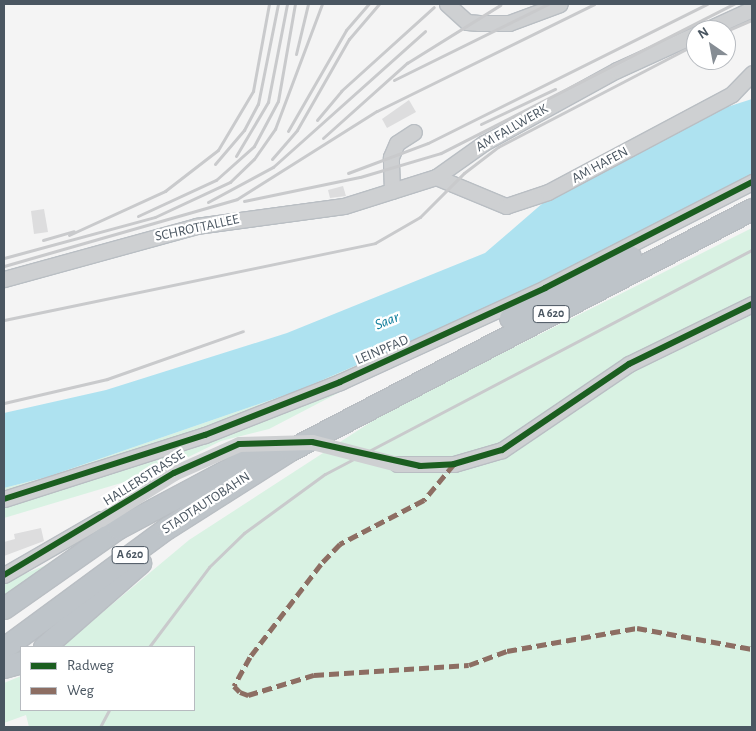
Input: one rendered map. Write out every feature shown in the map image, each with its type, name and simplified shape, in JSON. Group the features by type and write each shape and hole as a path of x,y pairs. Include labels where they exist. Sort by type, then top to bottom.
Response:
{"highway":[{"name":"A 620","path":"4,631 158,518 346,412 752,193"},
{"name":"A 620","path":"346,412 752,209"},
{"name":"STADTAUTOBAHN","path":"4,648 260,460 290,450 346,412"},
{"name":"A 620","path":"45,646 260,460"},
{"path":"4,608 118,528 260,460"},
{"path":"4,667 20,662"}],"street":[{"path":"447,4 467,22 489,23 524,19 560,4"},
{"path":"728,20 752,9"},
{"name":"AM FALLWERK","path":"392,191 436,177 484,143 617,70 686,39"},
{"name":"AM HAFEN","path":"436,177 506,206 548,192 732,94 752,73"},
{"path":"392,191 391,157 397,143 414,132"},
{"name":"LEINPFAD","path":"4,499 205,435 322,389 545,288 752,182"},
{"name":"SCHROTTALLEE","path":"4,278 196,226 344,206 392,191"},
{"name":"HALLERSTRASSE","path":"4,575 101,520 174,473 239,444 312,442 397,464 454,464 502,450 628,364 752,304"}],"green space":[{"path":"752,228 752,727 29,727 26,715 4,723 4,683 20,676 20,711 195,711 195,646 62,646 189,540 391,409"},
{"path":"561,277 269,429 221,441 158,472 4,518 4,488 47,477 297,391"},
{"path":"76,545 4,598 4,582 44,566"}],"water":[{"name":"Saar","path":"752,99 752,175 517,296 297,391 47,477 4,488 4,413 106,390 287,333 485,253 551,196 727,107"}],"building":[{"path":"409,100 416,112 387,128 382,119"},
{"path":"343,186 346,196 330,198 328,190"},
{"path":"44,209 48,232 34,234 31,211"},
{"path":"41,528 44,541 4,556 4,542 15,539 14,534"}],"railway":[{"path":"69,235 165,191 218,150 253,91 269,4"},
{"path":"215,164 244,130 258,104 278,4"},
{"path":"236,156 268,102 287,4"},
{"path":"138,216 216,180 254,146 278,101 295,4"},
{"path":"296,54 308,4"},
{"path":"4,258 155,217 230,182 254,159 275,129 322,4"},
{"path":"288,131 346,30 369,4"},
{"path":"272,159 297,130 349,39 379,4"},
{"path":"394,80 548,4"},
{"path":"4,266 237,199 377,111 594,4"},
{"path":"348,173 428,143 707,4"},
{"path":"244,201 360,177 441,153 734,4"},
{"path":"323,138 407,63 500,5"},
{"path":"317,120 341,91 434,7"},
{"path":"736,27 752,20"},
{"path":"208,202 273,167 425,31"},
{"path":"4,320 375,243 420,217 464,173 498,147 686,49"},
{"path":"481,124 555,89"},
{"path":"43,240 74,231"},
{"path":"150,646 209,567 244,533 325,474 752,250"},
{"path":"4,403 107,379 243,331"},
{"path":"100,727 108,711"}],"marked path":[{"path":"454,464 424,500 340,544 321,564 250,657 234,686 240,692 248,695 314,675 469,665 507,651 637,628 752,649"}],"cycle path":[{"path":"4,499 205,435 340,382 545,288 752,182"},
{"path":"4,575 174,473 239,444 312,442 420,466 454,464 502,450 629,364 752,304"}]}
